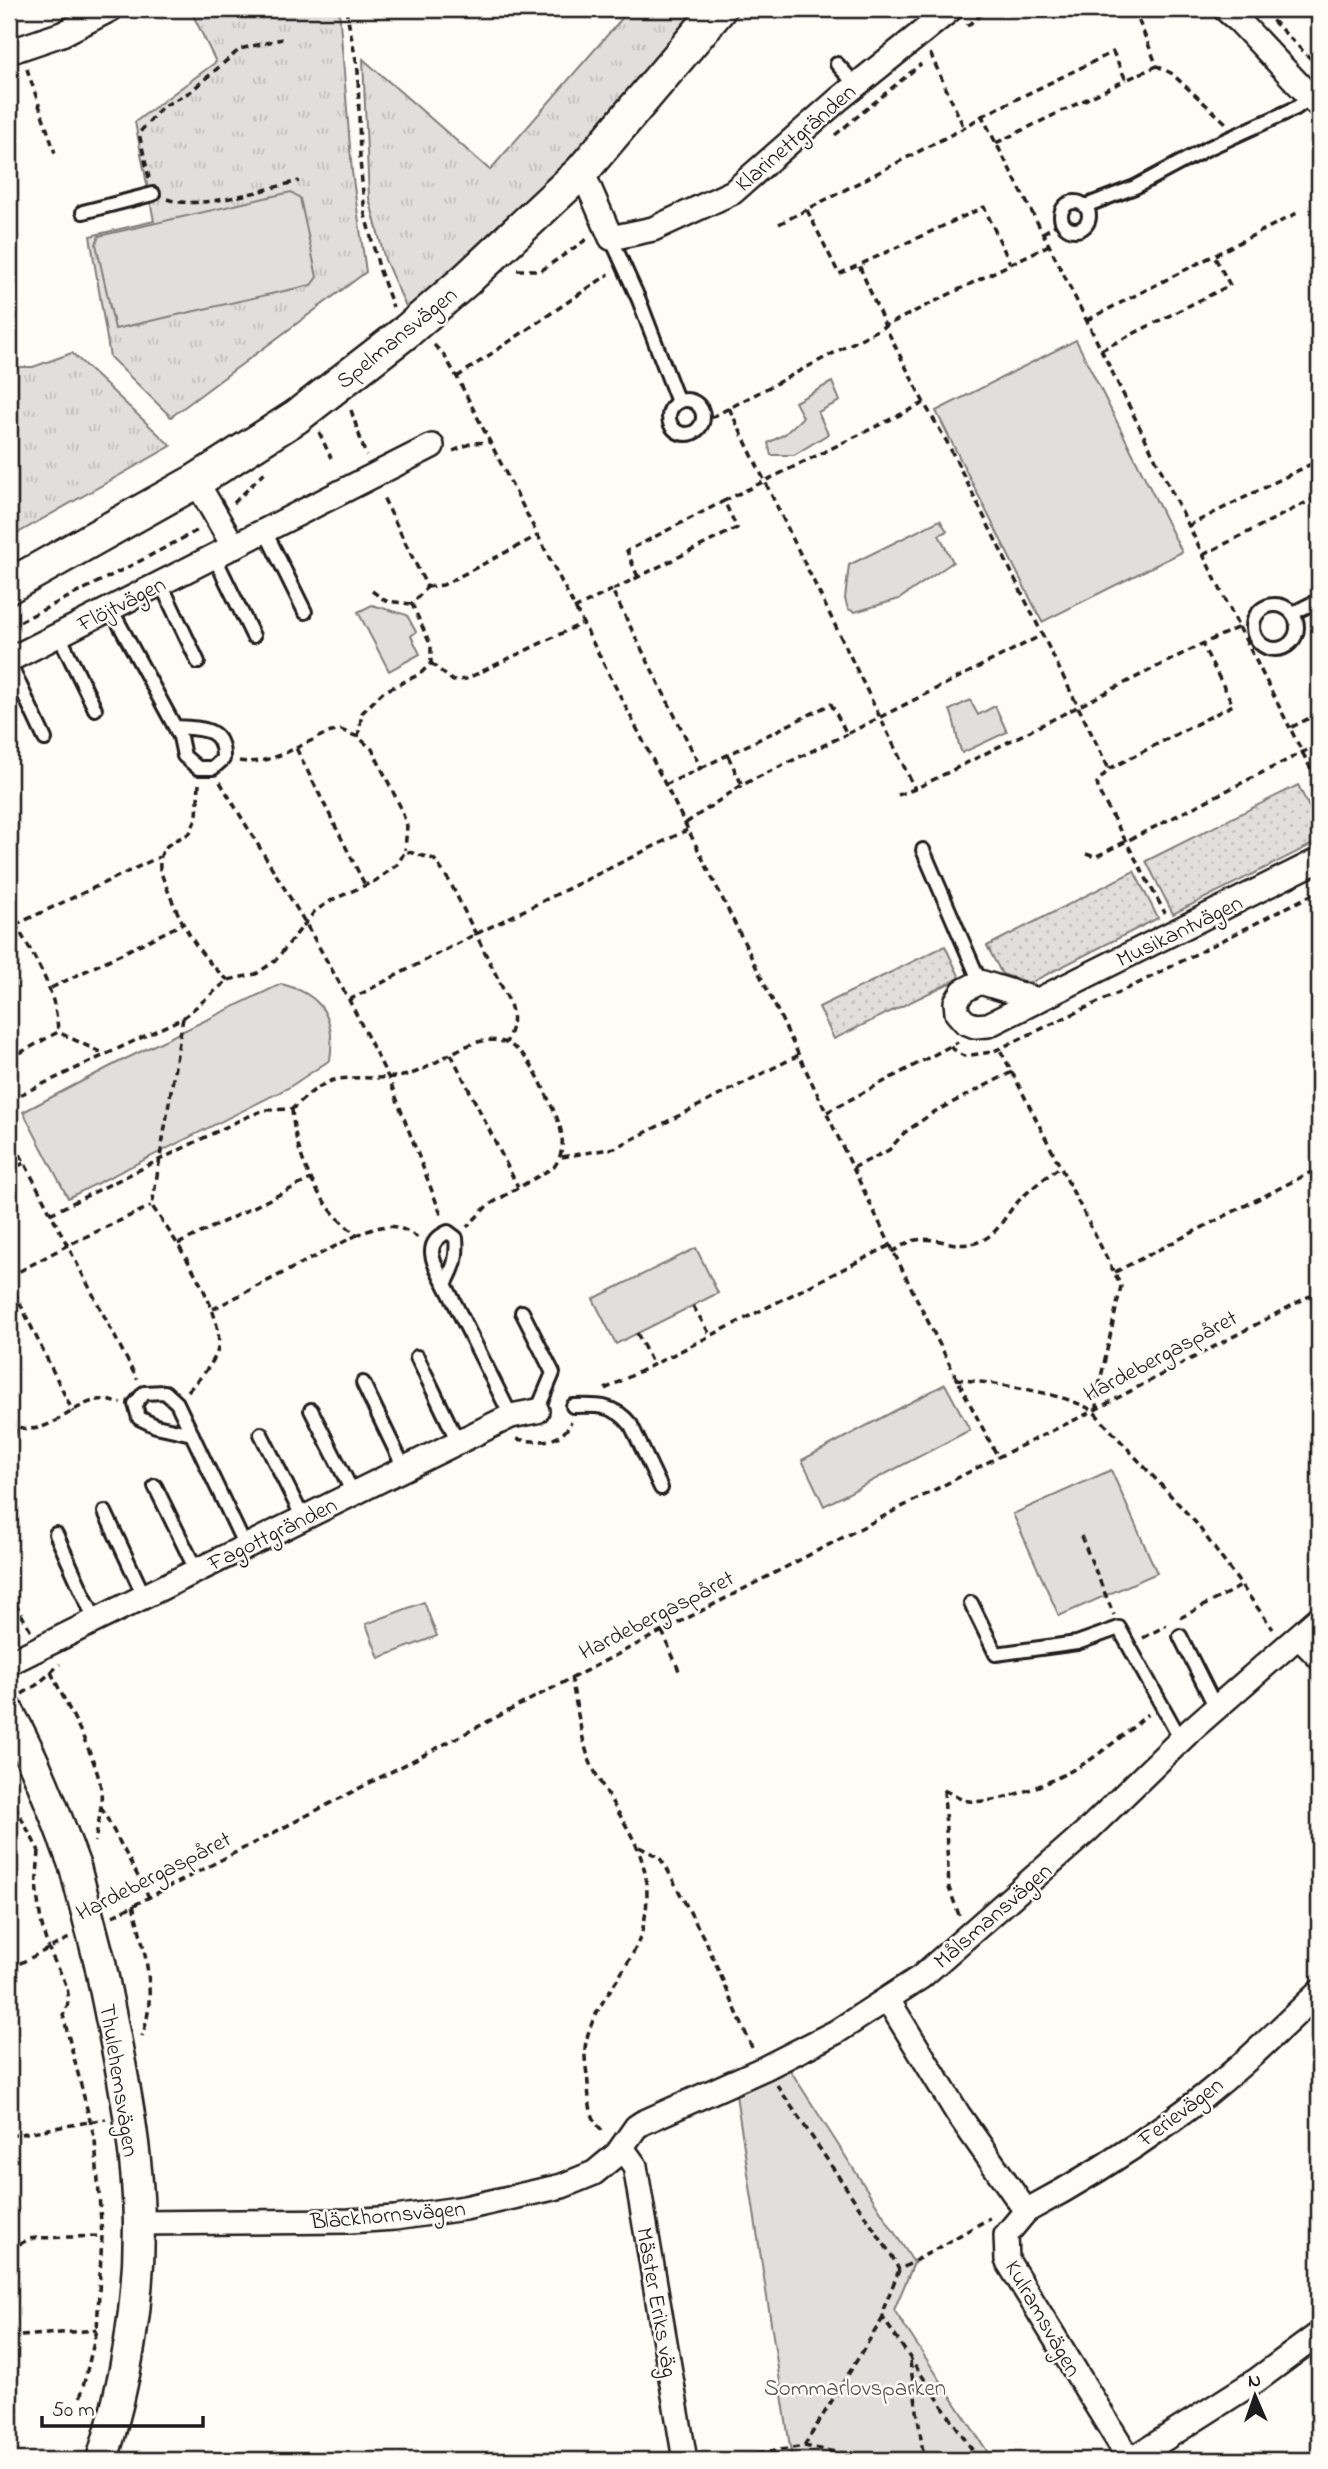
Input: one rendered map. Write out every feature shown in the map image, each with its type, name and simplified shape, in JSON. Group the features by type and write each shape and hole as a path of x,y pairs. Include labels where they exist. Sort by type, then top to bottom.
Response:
{"main road":[{"name":"Spelmansvägen","path":"9,586 196,481 421,338 467,279 582,171 719,9"}],"street":[{"path":"14,51 62,34 111,9"},
{"name":"Klarinettgränden","path":"611,238 653,229 733,192 856,85 951,9"},
{"path":"1224,9 1239,21 1316,101"},
{"path":"582,171 611,238"},
{"name":"Flöjtvägen","path":"9,661 432,446"},
{"path":"196,481 224,552"},
{"name":"Musikantvägen","path":"988,1025 1319,860"},
{"path":"988,1025 975,1026 965,1022 957,1013 956,1002 963,991 980,982 1038,1000"},
{"name":"Fagottgränden","path":"9,1662 511,1416 537,1412"},
{"name":"Målsmansvägen","path":"622,2148 636,2127 642,2123 836,2032 921,1977 1088,1830 1181,1740 1319,1618"},
{"path":"1293,1642 1319,1657"},
{"name":"Thulehemsvägen","path":"14,1705 24,1741 49,1798 84,1857 131,2133 139,2223 134,2323 120,2402 102,2460"},
{"name":"Ferievägen","path":"1022,2206 1055,2196 1171,2121 1238,2067 1319,1992"},
{"path":"888,2000 958,2114 1022,2206"},
{"name":"Bläckhornsvägen","path":"139,2223 349,2221 466,2208 532,2194 579,2180 594,2173 622,2148"},
{"name":"Mäster Eriks väg","path":"622,2148 635,2166 685,2460"},
{"name":"Kulramsvägen","path":"1022,2206 1006,2235 1007,2260 1131,2460"},
{"path":"1131,2460 1257,2380 1319,2334"}],"lane":[{"path":"837,64 856,85"},
{"path":"1085,206 1135,187 1237,134 1316,101"},
{"path":"83,212 152,194"},
{"path":"1077,202 1085,206 1089,214 1084,227 1071,230 1062,221 1062,211 1068,204 1077,202"},
{"path":"611,238 639,300 678,402"},
{"path":"678,402 695,402 702,412 699,428 689,433 674,429 670,425 668,415 678,402"},
{"path":"265,531 305,612"},
{"path":"224,552 253,636"},
{"path":"161,584 198,662"},
{"path":"1293,613 1319,600"},
{"path":"1273,605 1281,605 1293,613 1297,626 1293,640 1281,648 1256,645 1256,616 1261,611 1273,605"},
{"path":"111,609 180,737 184,756 198,768 218,763 223,744 216,734 175,727"},
{"path":"59,635 95,709"},
{"path":"9,661 45,739"},
{"path":"923,850 980,982"},
{"path":"445,1284 455,1267 457,1252 452,1235 437,1237 432,1246 435,1264 445,1284 511,1416"},
{"path":"522,1312 553,1373 537,1412"},
{"path":"417,1357 458,1442"},
{"path":"363,1383 404,1468"},
{"path":"192,1434 156,1426 139,1418 135,1404 144,1393 165,1392 177,1403 192,1434 245,1546"},
{"path":"573,1406 608,1406 625,1417 661,1488"},
{"path":"311,1410 353,1493"},
{"path":"261,1434 303,1518"},
{"path":"155,1486 196,1570"},
{"path":"105,1512 144,1596"},
{"path":"56,1534 95,1620"},
{"path":"971,1602 996,1654 1077,1643 1119,1628 1181,1740"},
{"path":"1180,1636 1216,1708"}],"path":[{"path":"346,9 358,71 360,160 365,215 380,271 396,313 421,338 444,355 457,377 686,824 827,1112 889,1246 998,1457"},
{"path":"1134,9 1157,66 1188,87 1237,134"},
{"path":"1260,9 1319,68"},
{"path":"921,33 964,128"},
{"path":"282,38 240,49 190,92 162,107 139,133 152,194 174,202 204,202 299,181"},
{"path":"14,51 55,153"},
{"path":"779,224 964,128 982,116 1113,52 1126,80"},
{"path":"995,143 1157,66"},
{"path":"982,116 1087,320 1239,627 1256,645 1290,728 1319,785"},
{"path":"807,210 839,274 984,207 1010,263"},
{"path":"1087,320 1299,212"},
{"path":"1043,233 1062,221"},
{"path":"701,423 885,326 1049,245"},
{"path":"1101,350 1230,285 1214,256"},
{"path":"859,265 885,326 924,404 947,442 1109,769"},
{"path":"639,577 627,551 924,404"},
{"path":"350,407 373,478 427,587"},
{"path":"729,408 915,789"},
{"path":"318,430 331,458"},
{"path":"432,446 446,454 472,443 490,442"},
{"path":"1188,526 1317,461 1319,465"},
{"path":"1203,555 1319,496"},
{"path":"574,609 737,528 724,501"},
{"path":"412,604 427,587 443,585 537,536"},
{"path":"612,590 701,768"},
{"path":"372,591 386,601 412,604"},
{"path":"358,737 362,713 383,692 420,674 431,663 431,646 412,604"},
{"path":"431,663 453,681 466,680 582,624"},
{"path":"898,795 915,789 1239,627"},
{"path":"686,824 742,785 1042,635"},
{"path":"1176,932 1099,792 1097,783 1109,769 1233,705 1202,645"},
{"path":"665,785 831,704 847,734"},
{"path":"1290,728 1319,713"},
{"path":"9,1100 183,1017 228,981 257,974 275,961 306,924 315,911 398,864 405,850 407,826 400,806 372,749 358,737 341,730 327,733 268,760 218,763 224,790 306,924 349,1000 388,1079 452,1235 486,1206 554,1167 562,1157 563,1139 560,1124 525,1055 506,1043 493,1040 475,1043 413,1074 388,1079 335,1080 315,1088 292,1110 264,1110 50,1214"},
{"path":"1086,854 1095,857 1319,744"},
{"path":"296,748 365,885"},
{"path":"727,755 742,785"},
{"path":"15,925 159,857 166,846 190,833 197,816 198,768"},
{"path":"349,1000 688,829"},
{"path":"405,850 433,859 450,882 509,1001 514,1016 506,1043"},
{"path":"159,857 165,885 198,951 210,966 228,981"},
{"path":"950,1047 964,1056 992,1052 1139,983 1319,891"},
{"path":"9,913 51,988 57,1010 58,1032"},
{"path":"51,988 184,923"},
{"path":"177,1403 216,1354 220,1336 212,1309 178,1244 152,1206 183,1017"},
{"path":"827,1112 988,1025"},
{"path":"58,1032 104,1054"},
{"path":"9,1059 58,1032"},
{"path":"999,1048 1122,1286 1095,1410"},
{"path":"451,1054 519,1186"},
{"path":"562,1157 615,1148 799,1055"},
{"path":"853,1168 889,1150 904,1133 934,1112 1012,1073"},
{"path":"292,1110 294,1135 311,1178 334,1215 357,1235"},
{"path":"9,1133 144,1393"},
{"path":"9,1171 24,1163"},
{"path":"892,1252 914,1240 932,1239 952,1245 983,1241 1000,1227 1015,1205 1060,1167"},
{"path":"1114,1272 1319,1168"},
{"path":"178,1244 311,1178"},
{"path":"73,1412 9,1279 66,1246 152,1206"},
{"path":"212,1309 357,1235 386,1224 404,1228 432,1246"},
{"path":"573,1406 889,1246"},
{"name":"Hardebergaspåret","path":"108,1918 998,1457 1095,1410 1319,1291"},
{"path":"693,1306 711,1336"},
{"path":"637,1333 653,1366"},
{"path":"956,1379 992,1383 1062,1399 1095,1410 1196,1523 1242,1586 1293,1642"},
{"path":"9,1420 16,1426 30,1429 47,1425 97,1400 135,1404"},
{"path":"9,1446 16,1426"},
{"path":"1081,1536 1119,1628"},
{"path":"1128,1646 1242,1586"},
{"path":"9,1593 40,1647"},
{"path":"662,1630 680,1673"},
{"path":"14,1705 51,1672 93,1761 100,1784 100,1807 84,1857"},
{"path":"571,1678 590,1764 637,1847 648,1883 649,1895 644,1926 637,1944 590,2027 585,2045 594,2124 622,2148"},
{"path":"963,1921 949,1888 944,1790 969,1801 992,1800 1028,1790 1069,1772 1100,1754 1160,1703"},
{"path":"9,1795 46,1861"},
{"path":"100,1807 149,1897"},
{"path":"39,1851 37,1899 49,1949 61,1970 69,1994 69,2006 63,2015 95,2140 102,2236 97,2330 80,2399"},
{"path":"133,1905 145,1952 150,1994 148,2015 140,2041"},
{"name":"Hardebergaspåret","path":"9,1969 72,1937"},
{"path":"9,2135 111,2118"},
{"path":"804,2446 883,2318 883,2310 899,2270 1022,2206"},
{"path":"9,2250 29,2239 102,2236"},
{"path":"883,2318 979,2460"},
{"path":"9,2337 97,2330"},
{"path":"910,2359 924,2460"},
{"path":"721,2460 804,2446 878,2460"}],"green space":[{"path":"190,9 339,9 352,172 366,272 171,417 110,357 90,236 154,221 135,122 216,62"},
{"path":"630,9 707,9 582,171 408,311 385,260 369,198 363,59 490,170"},
{"path":"291,192 300,198 317,277 311,285 115,329 96,244 99,236"},
{"path":"1076,340 1182,552 1042,622 936,411"},
{"path":"72,353 171,446 9,538 9,367 33,367"},
{"path":"832,382 840,401 818,412 828,434 794,455 771,455 768,443 785,434 803,417 795,402"},
{"path":"940,520 947,531 939,535 953,562 899,599 855,612 848,609 845,599 849,565"},
{"path":"372,605 407,615 416,632 411,636 420,654 389,671 358,612"},
{"path":"970,700 978,715 995,706 1007,732 962,753 950,710"},
{"path":"1298,785 1319,827 1319,841 1173,914 1146,861"},
{"path":"1134,871 1158,918 1030,983 1002,974 987,946"},
{"path":"945,946 960,978 834,1039 819,1007"},
{"path":"281,984 307,994 324,1010 331,1032 330,1060 288,1088 68,1198 23,1112 117,1063"},
{"path":"696,1248 718,1293 616,1344 593,1299"},
{"path":"945,1384 970,1430 824,1506 802,1460"},
{"path":"1111,1470 1157,1573 1059,1616 1013,1514"},
{"path":"424,1602 437,1636 379,1658 366,1624"},
{"name":"Sommarlovsparken","path":"783,2059 914,2263 894,2310 993,2460 792,2460 734,2082"}]}
